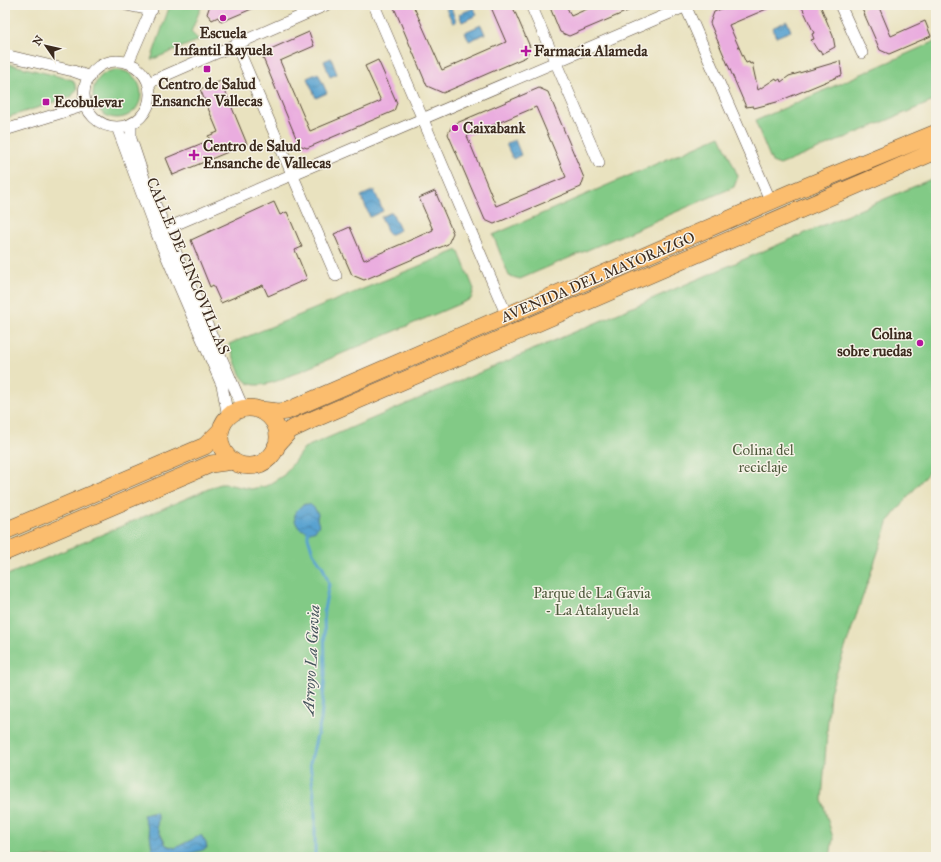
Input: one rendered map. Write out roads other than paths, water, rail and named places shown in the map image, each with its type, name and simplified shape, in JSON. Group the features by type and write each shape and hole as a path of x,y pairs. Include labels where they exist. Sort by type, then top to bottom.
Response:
{"main road":[{"name":"AVENIDA DEL MAYORAZGO","path":"252,409 279,412 287,411 771,202 936,133"},
{"name":"AVENIDA DEL MAYORAZGO","path":"276,446 290,430 305,423 936,151"},
{"path":"5,531 205,446 235,411 252,409 268,415 275,424 278,432 276,446 269,458 251,466 242,465 233,461 222,448 224,424"},
{"path":"5,552 211,464 233,461"}],"street":[{"path":"127,5 152,8 128,63"},
{"path":"148,83 326,5"},
{"path":"374,5 506,316"},
{"path":"531,5 599,163"},
{"path":"840,5 862,52"},
{"path":"165,229 686,6 771,202"},
{"path":"236,44 336,276"},
{"path":"5,54 73,71 90,77"},
{"path":"110,62 128,63 140,71 148,83 150,92 148,107 138,120 131,124 117,127 99,122 92,116 86,105 85,89 90,77 101,66 110,62"},
{"path":"5,130 86,105"},
{"name":"CALLE DE CINCOVILLAS","path":"131,124 132,139 139,165 165,229 240,401 252,409"},
{"name":"CALLE DE CINCOVILLAS","path":"117,127 153,225 222,385 224,424"}],"water":[{"path":"451,7 456,22 453,23 446,9"},
{"path":"474,8 477,15 462,22 459,14"},
{"path":"787,21 791,31 776,37 772,28"},
{"path":"481,25 485,34 469,41 465,32"},
{"path":"331,58 337,74 330,77 324,61"},
{"path":"318,73 327,93 316,98 307,78"},
{"path":"515,140 521,155 513,159 506,144"},
{"path":"374,190 383,211 370,217 361,196"},
{"path":"392,212 400,230 389,235 381,217"},
{"path":"305,504 313,507 318,514 317,519 319,525 316,530 310,532 300,529 295,522 296,511"},
{"path":"156,812 158,818 157,827 166,845 175,848 201,835 207,848 173,856 153,857 150,835 143,815"}],"waterway":[{"name":"Arroyo La Gavia","path":"308,529 308,537 313,553 323,567 329,584 324,610 325,675 321,720 310,763 315,804 315,857"}],"place":[{"name":"Escuela Infantil Rayuela","path":"223,18"},
{"name":"Farmacia Alameda","path":"526,51"},
{"name":"Centro de Salud Ensanche Vallecas","path":"207,69"},
{"name":"Ecobulevar","path":"46,102"},
{"name":"Caixabank","path":"455,128"},
{"name":"Centro de Salud Ensanche de Vallecas","path":"194,155"},
{"name":"Colina sobre ruedas","path":"920,343"}],"park label":[{"name":"Colina del reciclaje","path":"763,458"},
{"name":"Parque de La Gavia - La Atalayuela","path":"592,602"}]}
